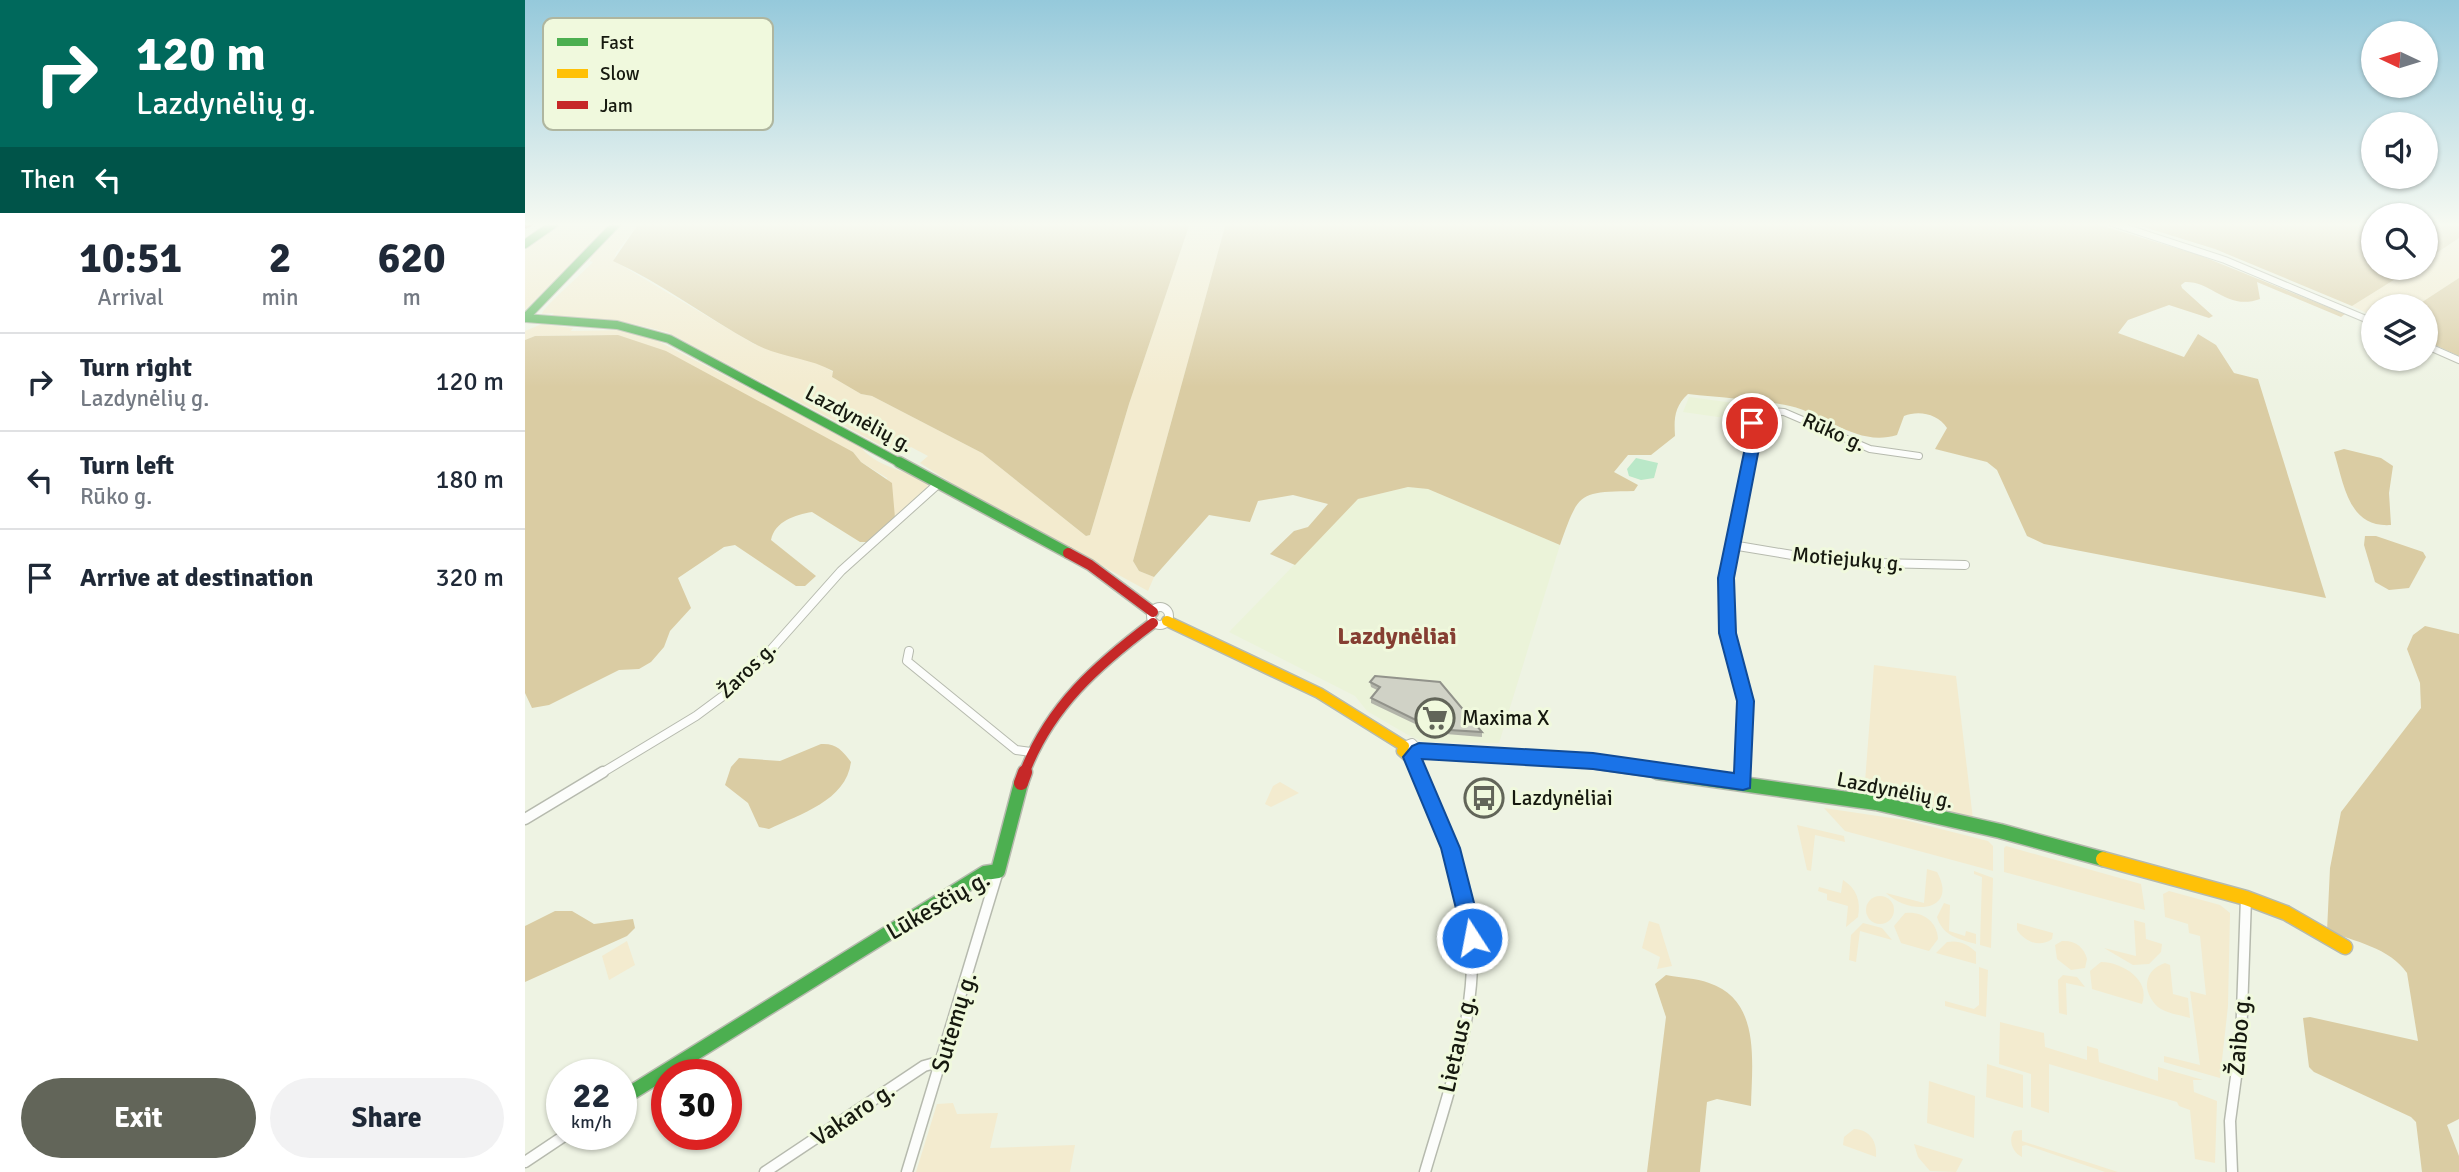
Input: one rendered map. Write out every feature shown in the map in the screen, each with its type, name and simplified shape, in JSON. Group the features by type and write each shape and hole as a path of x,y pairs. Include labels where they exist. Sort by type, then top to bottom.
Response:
{"main road":[{"path":"525,318 564,278"},
{"name":"Lazdynėlių g.","path":"525,318 613,324 653,333 1090,565 1153,617"},
{"name":"Lūkesčių g.","path":"637,1089 985,873 998,871 1031,752 1053,711 1153,617"},
{"path":"1167,621 1314,691 1387,732 1404,746 1403,754 1415,754"},
{"name":"Lazdynėlių g.","path":"1415,754 1593,761 1876,803 2000,831 2246,898 2286,913 2345,947"}],"street":[{"path":"2267,278 2361,317"},
{"path":"2438,351 2459,360"},
{"name":"Rūko g.","path":"1743,782 1745,701 1725,613 1727,561 1737,532 1754,438 1752,410 1781,410 1807,418 1868,448 1919,456"},
{"name":"Žaros g.","path":"525,819 696,716 723,696 769,652 841,571 939,483"},
{"name":"Motiejukų g.","path":"1732,545 1834,562 1965,565"},
{"path":"1166,609 1170,614 1167,621 1153,617 1166,609"},
{"path":"909,651 907,661 1016,750 1031,752"},
{"name":"Lietaus g.","path":"1415,754 1451,848 1472,938 1468,1007 1425,1172"},
{"name":"Sutemų g.","path":"907,1172 998,871"},
{"name":"Žaibo g.","path":"2232,1172 2230,1122 2241,1040 2246,898"},
{"name":"Vakaro g.","path":"765,1172 925,1066 942,1061"},
{"path":"525,1161 546,1148"}],"shaded area":[{"path":"525,278 558,278 525,310"},
{"path":"576,278 642,278 754,344 812,359 833,372 832,377 861,394 872,396 982,453 1086,536 1090,535 1129,404 1172,278 1211,278 1133,561 1139,571 1154,577 1148,591 963,490 920,463 928,456 911,447 901,453 882,446 667,332 629,323 551,316 554,313 542,314"},
{"path":"645,278 1172,278 1129,404 1090,535 1086,536 982,453 872,396 861,394 832,377 833,371 823,366 773,352 753,343"},
{"path":"1211,278 2255,278 2345,314 2341,317 2257,282 2260,299 2248,302 2229,299 2203,286 2185,282 2181,285 2182,288 2213,316 2209,318 2169,305 2128,320 2118,333 2184,357 2198,334 2216,345 2234,373 2258,379 2326,598 2044,544 2027,536 1997,470 1987,462 1935,449 1947,428 1939,419 1928,415 1916,413 1904,416 1897,435 1869,437 1790,406 1688,394 1676,414 1675,436 1651,455 1628,455 1614,472 1638,485 1634,491 1601,492 1583,499 1572,514 1560,545 1428,489 1408,487 1358,499 1295,565 1270,554 1294,531 1308,527 1328,504 1293,495 1258,501 1250,522 1209,515 1154,577 1139,571 1133,561"},
{"path":"2284,278 2394,280 2371,294 2361,294 2361,300 2352,306"},
{"path":"2459,278 2434,294 2371,294 2394,280"},
{"path":"2459,278 2459,356 2438,346 2438,294 2434,294"},
{"path":"2361,300 2361,310 2352,306"},
{"path":"542,324 573,328 571,331 628,330 644,334 859,445 874,459 919,478 928,483 927,487 895,518 887,478 861,462 853,452 604,335 535,336 525,340 525,331"},
{"path":"618,335 666,351 853,452 861,462 892,483 895,518 869,542 860,542 812,512 793,517 781,524 771,540 816,576 805,586 796,586 735,545 724,547 678,578 691,608 670,631 664,647 651,662 639,669 619,670 549,705 532,708 525,693 525,340 535,336"},
{"path":"1689,397 1734,403 1743,407 1746,421 1683,412"},
{"path":"2344,449 2381,458 2393,466 2389,493 2391,525 2377,524 2365,519 2350,502 2334,452"},
{"path":"1636,458 1658,463 1654,478 1641,480 1629,476 1627,469"},
{"path":"1408,487 1428,489 1560,545 1499,743 1424,742 1367,711 1355,696 1229,632 1358,499"},
{"path":"2365,536 2376,536 2423,552 2426,557 2409,588 2389,590 2375,582 2364,545"},
{"path":"2425,626 2459,634 2459,1119 2447,1125 2459,1156 2459,1172 2422,1172 2416,1122 2411,1117 2314,1072 2309,1067 2303,1018 2310,1017 2418,1041 2407,973 2400,964 2381,951 2327,931 2330,868 2341,812 2421,708 2420,683 2407,649 2413,635"},
{"path":"1874,665 1956,676 1973,819 1864,795"},
{"path":"821,744 838,748 851,762 840,787 820,804 769,829 759,827 748,803 725,785 731,767 739,758 780,761"},
{"path":"1280,782 1299,793 1271,807 1265,804 1273,786"},
{"path":"1824,808 1905,820 1988,841 1993,846 1993,871 1845,831"},
{"path":"1797,825 1844,836 1845,842 1815,835 1811,871 1807,870"},
{"path":"2006,846 2141,884 2145,910 2004,872"},
{"path":"1927,869 1937,872 1942,885 1942,895 1937,902 1918,907 1907,905 1886,893 1924,903"},
{"path":"1974,871 1993,878 1991,948 1980,945 1982,877 1974,874"},
{"path":"1843,880 1855,891 1859,906 1858,917 1846,927 1848,906 1827,900 1827,894 1818,891 1819,887 1841,893"},
{"path":"2169,891 2220,905 2230,913 2228,1006 2220,1078 2164,1062 2164,1056 2200,1065 2190,991 2206,995 2200,936 2189,933 2188,924 2165,917 2163,894"},
{"path":"1880,896 1890,900 1894,910 1890,920 1880,924 1870,920 1866,910 1870,900"},
{"path":"1944,903 1950,905 1949,931 1965,936 1966,931 1976,934 1976,944 1957,938 1943,929 1937,917"},
{"path":"555,911 572,911 594,924 633,919 635,928 627,936 525,982 525,926"},
{"path":"1905,913 1923,916 1932,922 1938,939 1929,951 1901,943 1894,926"},
{"path":"2134,920 2145,923 2146,939 2162,944 2161,952 2149,964 2133,965 2104,948 2136,956"},
{"path":"1649,921 1659,924 1672,966 1657,969 1660,957 1642,948"},
{"path":"1863,923 1882,928 1892,940 1860,931 1856,962 1849,960 1851,935"},
{"path":"2017,923 2053,933 2052,939 2043,943 2028,940 2017,930"},
{"path":"627,941 635,965 609,980 602,956"},
{"path":"2062,941 2075,943 2081,948 2087,959 2085,968 2071,970 2057,959 2055,945"},
{"path":"1947,942 1959,942 1973,949 1976,952 1976,964 1936,953"},
{"path":"2101,962 2118,965 2139,980 2144,995 2142,1004 2092,989 2090,971"},
{"path":"2165,963 2170,965 2173,994 2188,998 2190,1018 2161,1009 2149,994 2149,976"},
{"path":"1979,967 1988,970 1986,1017 1945,1006 1945,1001 1974,1009 1979,1005"},
{"path":"1666,975 1704,981 1726,991 1738,1003 1750,1034 1751,1106 1717,1099 1707,1102 1700,1172 1647,1172 1666,1017 1655,984"},
{"path":"2063,975 2077,977 2085,987 2066,983 2067,1015 2059,1013 2058,980"},
{"path":"2000,1022 2044,1033 2045,1047 2087,1060 2087,1046 2098,1049 2099,1062 2158,1081 2158,1067 2203,1080 2193,1080 2194,1092 2217,1101 2215,1163 2195,1159 2190,1110 2179,1106 2177,1102 2049,1064 2049,1113 2031,1107 2031,1074 1999,1064"},
{"path":"1987,1064 2023,1075 2023,1108 1986,1097"},
{"path":"1929,1081 1975,1096 1974,1138 1927,1123"},
{"path":"953,1103 957,1114 998,1113 990,1148 1075,1145 1070,1172 916,1172 937,1104"},
{"path":"1854,1129 1871,1137 1876,1157 1843,1145 1844,1137"},
{"path":"2022,1130 2022,1141 2118,1172 2105,1172 2026,1145 2022,1146 2022,1157 2013,1149 2011,1142 2014,1131"},
{"path":"1914,1144 1963,1159 1956,1172 1930,1171 1918,1157"}],"building":[{"name":"Maxima X","path":"1375,676 1440,682 1482,732 1434,729 1371,698 1380,687 1370,682"}],"traffic: fast":[{"path":"525,318 564,278"},
{"path":"525,318 617,325 669,339 1068,553"},
{"path":"1570,760 1876,803 2000,831 2103,859"},
{"path":"637,1089 985,873 998,871 1021,783"}],"traffic: slow":[{"path":"1167,621 1259,662 1348,709 1404,746 1402,751 1409,757 1419,751 1570,760"},
{"path":"2103,859 2246,898 2286,913 2345,947"}],"traffic: jam":[{"path":"1068,553 1090,565 1153,612"},
{"path":"1021,783 1031,756 1056,710 1089,674 1153,623"}],"place":[{"name":"Maxima X","path":"1435,718"},
{"name":"Lazdynėliai","path":"1484,798"}],"district":[{"name":"Lazdynėliai","path":"1397,636"}],"route":[{"path":"1472,938 1451,848 1428,787 1412,757 1419,751 1593,761 1743,782 1745,701 1742,681 1727,633 1725,613 1727,561 1737,532 1748,458 1754,438 1752,423"}]}
